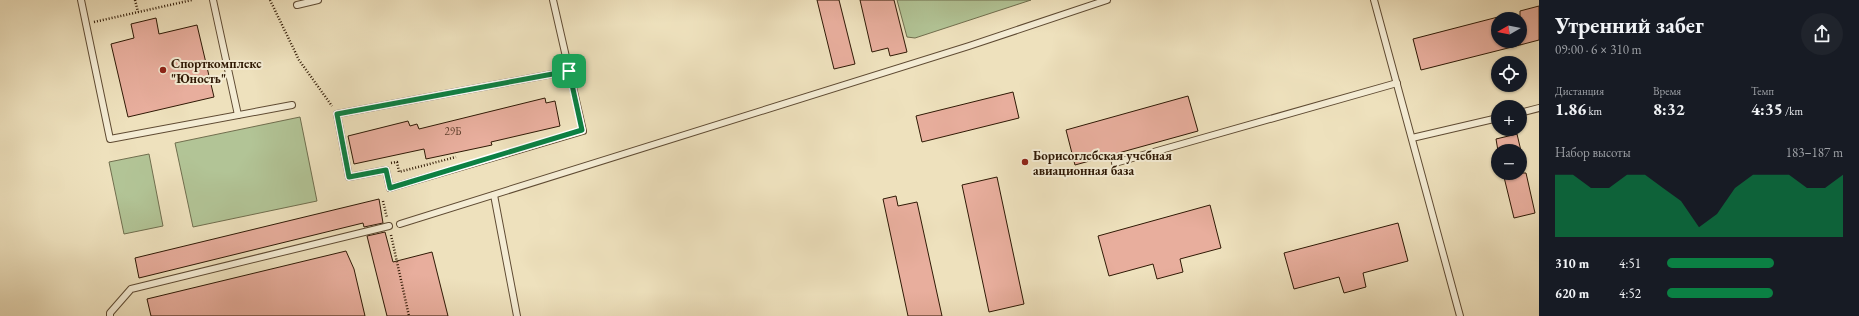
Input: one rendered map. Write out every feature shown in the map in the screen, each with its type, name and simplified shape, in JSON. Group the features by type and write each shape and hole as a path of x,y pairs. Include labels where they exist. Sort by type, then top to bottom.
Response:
{"lane":[{"path":"81,0 110,140 292,105"},
{"path":"213,0 238,115"},
{"path":"297,5 318,0"},
{"path":"553,0 569,71 582,130 390,188 386,170 349,177 337,114 569,71"},
{"path":"400,224 969,46 1107,0"},
{"path":"1374,0 1460,316"},
{"path":"1116,163 1397,83"},
{"path":"1527,111 1539,108"},
{"path":"1412,138 1491,120"},
{"path":"494,195 517,316"},
{"path":"110,316 110,313 131,289 389,226"}],"path":[{"path":"136,0 138,12"},
{"path":"86,24 192,0"},
{"path":"270,0 299,60 337,114"},
{"path":"389,164 397,162 399,172 459,156"},
{"path":"383,201 409,316"}],"green space":[{"path":"897,0 1031,0 915,38 907,37"},
{"path":"300,117 317,201 193,227 175,143"},
{"path":"149,154 163,226 124,234 109,162"}],"building":[{"path":"817,0 839,0 855,64 834,69"},
{"path":"860,0 894,0 907,52 890,56 888,48 872,52"},
{"path":"1539,6 1539,40 1527,43 1527,12 1520,11"},
{"name":"Спорткомплекс \"Юность\"","path":"156,18 159,34 197,25 214,97 128,117 111,44 134,38 131,24"},
{"path":"1491,19 1491,48 1508,48 1421,70 1413,39"},
{"path":"1013,92 1019,118 922,142 916,116"},
{"path":"1188,96 1198,131 1075,165 1066,130"},
{"path":"545,98 546,103 555,101 560,126 491,142 492,145 426,159 424,149 354,164 348,136 408,121 410,126 417,124 419,129"},
{"path":"1509,136 1517,136 1519,144 1497,144 1496,139"},
{"path":"997,177 1024,304 989,312 962,185"},
{"path":"1527,177 1535,213 1514,218 1505,180 1527,180"},
{"path":"896,196 898,206 917,202 942,316 908,316 883,199"},
{"path":"379,199 383,223 364,227 363,223 139,278 135,258"},
{"path":"1210,205 1221,248 1180,259 1183,272 1157,279 1153,264 1109,276 1098,236"},
{"path":"1398,223 1408,261 1363,273 1366,287 1344,293 1339,277 1294,289 1284,253"},
{"path":"385,232 393,262 432,252 448,316 387,316 367,236"},
{"path":"346,251 354,269 365,316 151,316 147,299"}],"place":[{"name":"Спорткомплекс \"Юность\"","path":"163,70"},
{"name":"Борисоглебская учебная авиационная база","path":"1025,162"}],"route":[{"path":"569,71 582,130 390,188 386,170 349,177 337,114 569,71"}]}
